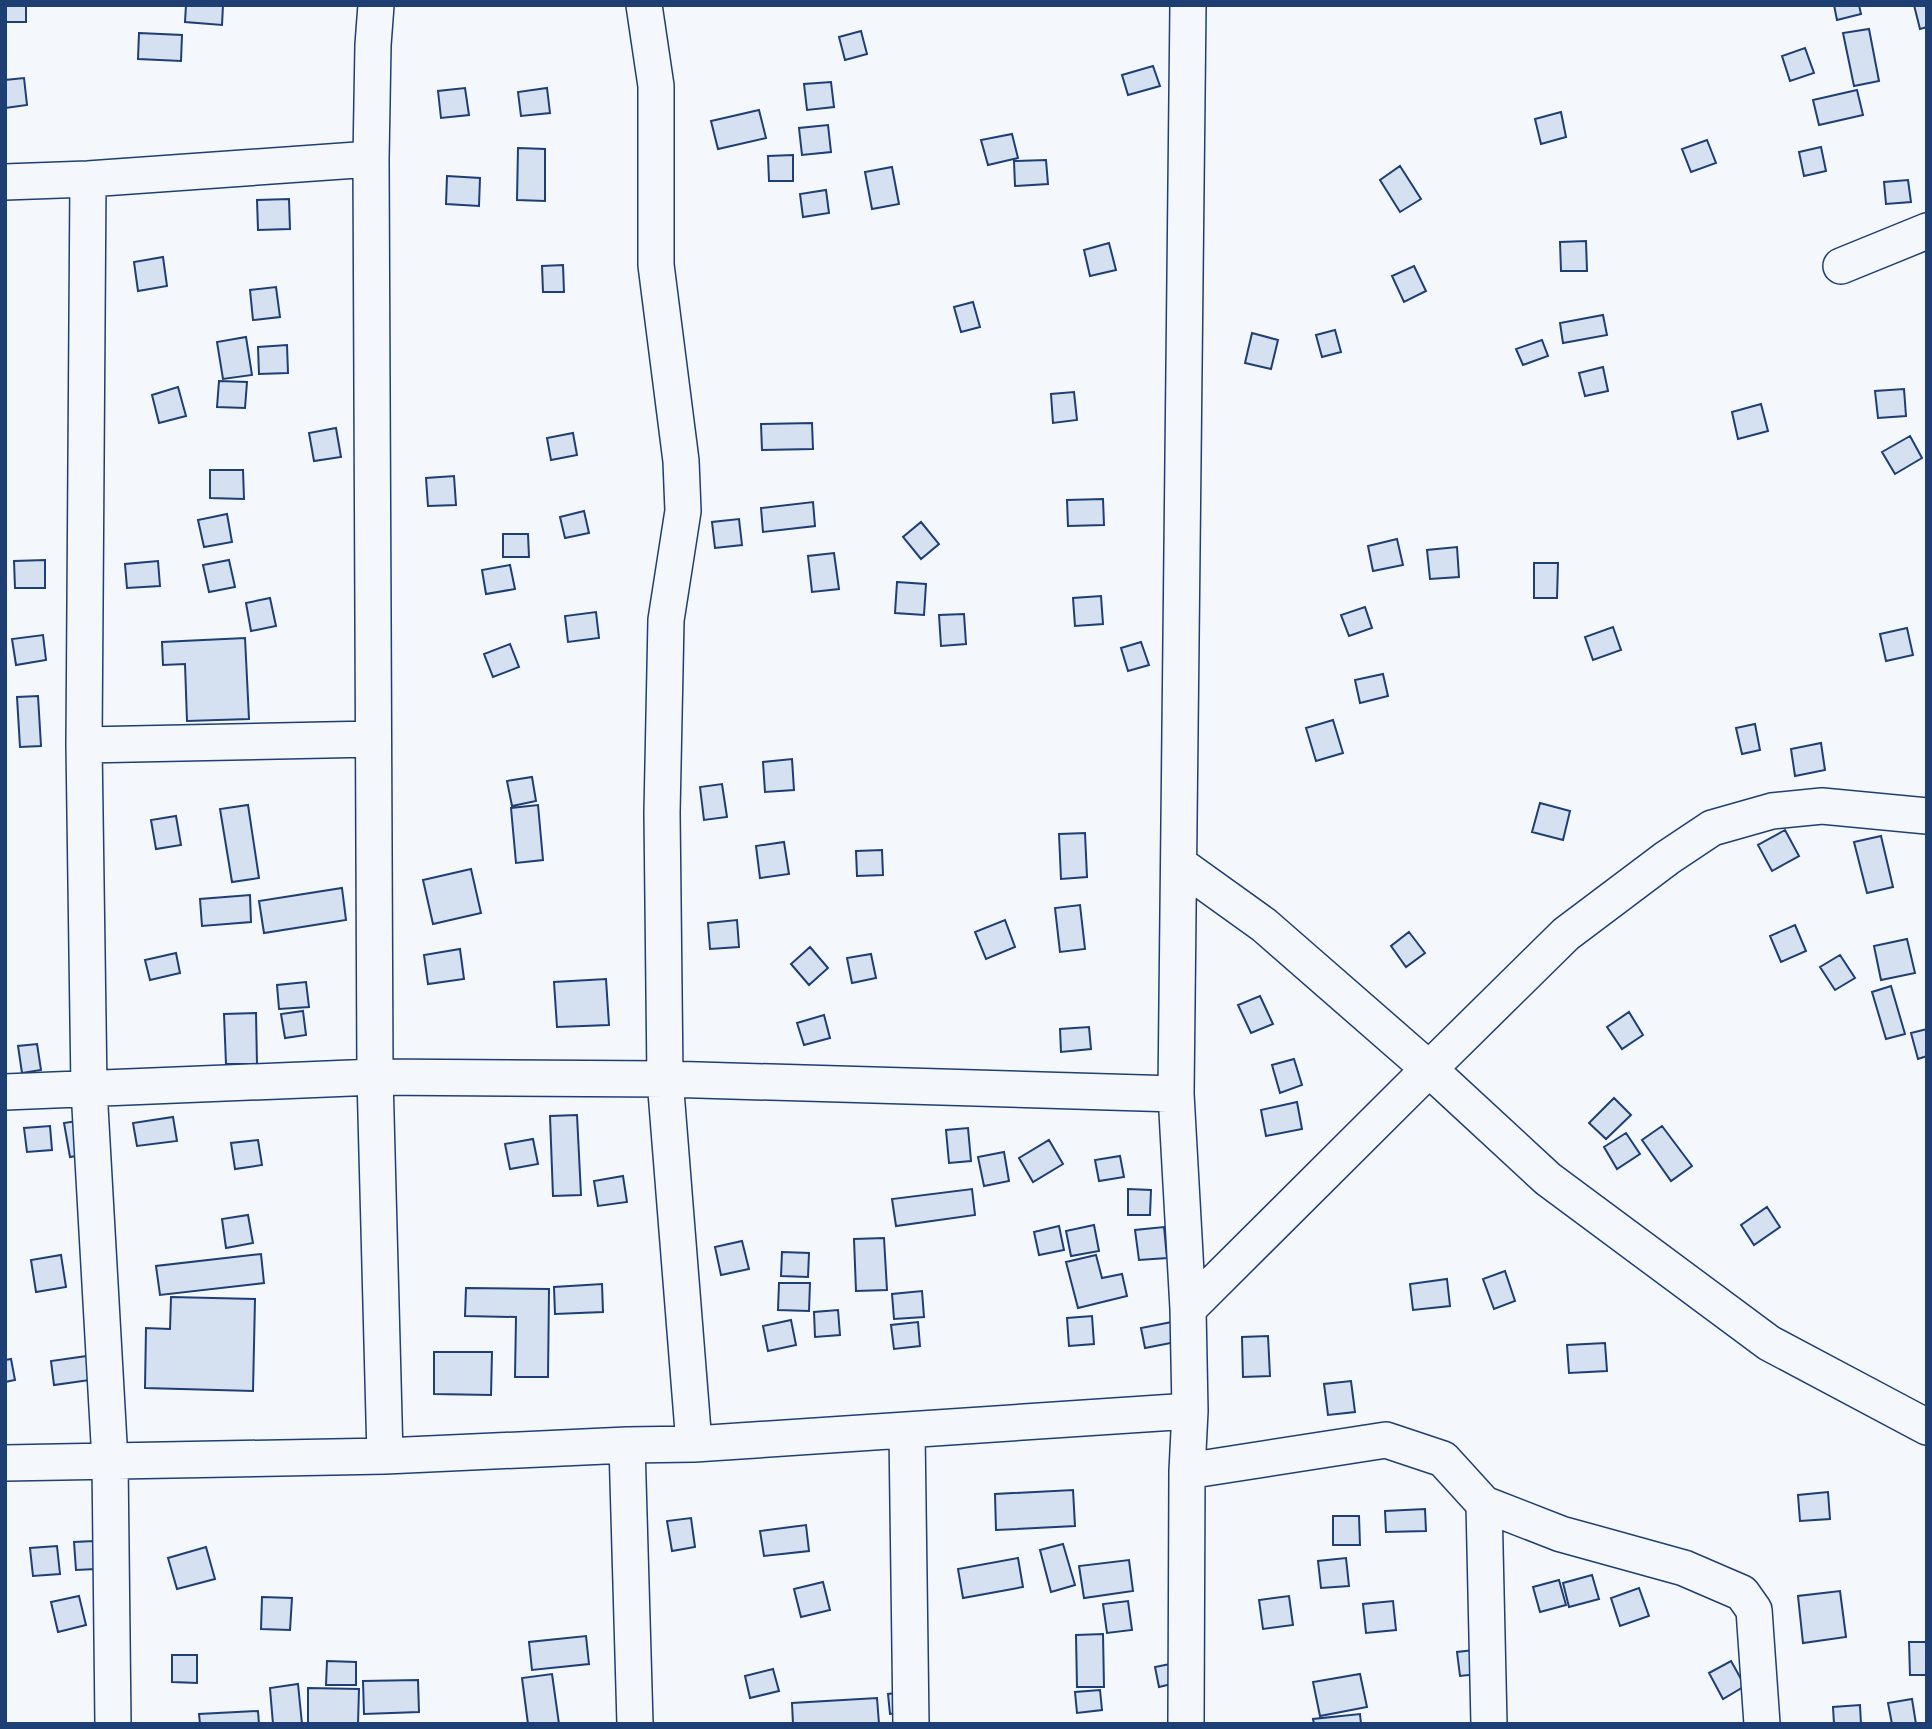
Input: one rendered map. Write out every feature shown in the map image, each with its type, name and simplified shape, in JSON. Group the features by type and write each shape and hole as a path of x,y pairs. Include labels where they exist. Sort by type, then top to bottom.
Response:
{"street":[{"path":"376,5 371,159 375,1077 385,1456"},
{"path":"644,5 656,86 656,265 681,461 683,510 666,620 662,813 665,1079 694,1444"},
{"path":"1186,1724 1188,1309 1176,1094 1188,5"},
{"path":"5,182 88,179 371,159"},
{"path":"88,179 84,745 89,1089 110,1461 113,1724"},
{"path":"1841,266 1927,231"},
{"path":"84,745 373,739"},
{"path":"1188,1309 1566,934 1712,828 1772,811 1822,806 1927,816"},
{"path":"1179,864 1264,925 1429,1069 1548,1179 1769,1343 1927,1427"},
{"path":"5,1092 375,1077 665,1079 1176,1094"},
{"path":"5,1463 385,1456 694,1444 1189,1411"},
{"path":"907,1431 911,1724"},
{"path":"1187,1471 1386,1440 1443,1459 1484,1504 1561,1534 1684,1567 1742,1593 1754,1610 1762,1724"},
{"path":"627,1445 635,1724"},
{"path":"1484,1504 1489,1724"}],"building":[{"path":"5,5 26,5 26,22 5,22"},
{"path":"186,5 223,5 222,25 185,22"},
{"path":"1834,5 1859,5 1861,14 1837,20"},
{"path":"1914,5 1927,5 1927,27 1920,29"},
{"path":"1869,29 1879,81 1854,86 1843,33"},
{"path":"861,31 867,54 845,60 839,37"},
{"path":"139,33 182,35 181,61 138,59"},
{"path":"1805,48 1814,73 1790,81 1782,56"},
{"path":"1153,66 1160,86 1128,95 1122,75"},
{"path":"24,78 27,105 5,108 5,80"},
{"path":"831,82 834,107 807,110 804,84"},
{"path":"465,88 469,115 441,118 438,91"},
{"path":"547,88 550,113 521,116 518,92"},
{"path":"1857,90 1863,115 1819,125 1813,100"},
{"path":"759,110 766,138 718,149 711,121"},
{"path":"1561,112 1566,137 1541,144 1535,119"},
{"path":"828,125 831,152 802,155 799,128"},
{"path":"1012,134 1018,158 988,165 981,140"},
{"path":"1707,140 1716,163 1691,172 1682,149"},
{"path":"1821,147 1826,171 1804,176 1799,152"},
{"path":"518,148 545,149 545,201 517,200"},
{"path":"793,155 793,181 769,181 768,156"},
{"path":"1046,160 1048,184 1015,186 1014,161"},
{"path":"1400,166 1421,199 1400,212 1380,180"},
{"path":"892,167 899,204 872,209 865,172"},
{"path":"447,176 480,178 479,206 446,204"},
{"path":"1908,180 1911,202 1886,204 1884,182"},
{"path":"826,190 829,213 803,217 800,194"},
{"path":"289,199 290,229 258,230 257,200"},
{"path":"1586,241 1587,271 1561,271 1560,242"},
{"path":"1109,243 1116,270 1090,276 1084,250"},
{"path":"163,257 167,286 138,291 134,262"},
{"path":"563,265 564,292 543,292 542,266"},
{"path":"1414,266 1426,291 1404,302 1392,276"},
{"path":"276,287 280,317 253,320 250,290"},
{"path":"973,302 980,327 961,332 954,307"},
{"path":"1603,315 1607,335 1563,343 1560,323"},
{"path":"1335,330 1341,352 1322,357 1316,335"},
{"path":"1252,333 1278,340 1271,369 1245,363"},
{"path":"246,337 252,375 223,379 217,342"},
{"path":"1542,340 1548,356 1523,365 1516,349"},
{"path":"287,345 288,373 259,374 258,347"},
{"path":"1603,367 1608,391 1585,396 1579,373"},
{"path":"219,381 247,382 245,408 217,407"},
{"path":"178,387 186,416 159,423 152,395"},
{"path":"1904,389 1906,416 1878,418 1875,391"},
{"path":"1074,392 1077,420 1053,423 1051,394"},
{"path":"1761,404 1768,431 1738,439 1732,412"},
{"path":"812,423 813,449 762,450 761,424"},
{"path":"336,428 341,457 314,461 309,433"},
{"path":"573,433 577,455 551,460 547,438"},
{"path":"1910,436 1922,458 1895,474 1882,452"},
{"path":"210,470 243,470 244,499 210,498"},
{"path":"454,476 456,505 428,506 426,478"},
{"path":"1103,499 1104,525 1068,526 1067,500"},
{"path":"813,502 815,526 763,532 761,508"},
{"path":"584,511 589,533 565,538 560,517"},
{"path":"227,514 232,542 204,547 198,520"},
{"path":"739,519 742,545 715,548 712,522"},
{"path":"921,522 939,544 921,559 903,537"},
{"path":"503,534 528,534 529,557 503,557"},
{"path":"1397,539 1403,565 1373,571 1368,546"},
{"path":"1457,547 1459,577 1430,579 1427,550"},
{"path":"834,553 839,589 812,592 808,556"},
{"path":"45,560 45,588 15,588 14,561"},
{"path":"229,560 235,587 209,592 203,565"},
{"path":"158,561 160,586 127,588 125,564"},
{"path":"1534,563 1558,563 1557,598 1534,598"},
{"path":"510,565 515,589 486,594 482,570"},
{"path":"897,582 926,584 924,615 895,613"},
{"path":"1101,596 1103,624 1075,626 1073,598"},
{"path":"270,598 276,626 251,631 246,603"},
{"path":"1365,607 1372,628 1349,636 1341,615"},
{"path":"596,612 599,638 568,642 565,616"},
{"path":"964,614 966,644 941,646 939,615"},
{"path":"1613,627 1621,650 1593,660 1585,637"},
{"path":"1907,628 1913,655 1886,661 1880,634"},
{"path":"43,635 46,660 16,665 12,639"},
{"path":"245,638 249,719 187,721 185,664 163,665 162,642"},
{"path":"1141,642 1149,665 1128,671 1121,648"},
{"path":"510,644 519,667 493,677 484,654"},
{"path":"1383,674 1388,696 1360,703 1355,680"},
{"path":"38,696 41,746 20,747 17,697"},
{"path":"1333,720 1343,753 1316,761 1306,728"},
{"path":"1755,724 1760,750 1742,754 1736,728"},
{"path":"1821,743 1825,770 1795,776 1791,749"},
{"path":"792,759 794,790 765,792 763,762"},
{"path":"532,777 536,801 512,806 507,781"},
{"path":"722,784 727,817 704,820 700,787"},
{"path":"1540,803 1570,811 1563,840 1532,832"},
{"path":"248,805 259,878 232,882 220,809"},
{"path":"538,805 543,860 516,863 511,808"},
{"path":"176,816 181,845 156,849 151,820"},
{"path":"1785,830 1799,856 1772,871 1758,845"},
{"path":"1085,833 1087,877 1061,879 1059,834"},
{"path":"1881,836 1893,887 1867,893 1854,842"},
{"path":"784,842 789,874 760,878 756,846"},
{"path":"882,850 883,875 857,876 856,851"},
{"path":"471,869 481,913 433,924 423,880"},
{"path":"342,888 346,920 264,933 259,901"},
{"path":"250,895 251,922 202,926 200,899"},
{"path":"1080,905 1085,949 1060,952 1055,908"},
{"path":"737,920 739,947 710,949 708,923"},
{"path":"1005,920 1015,947 986,959 975,932"},
{"path":"1795,925 1806,951 1781,962 1770,936"},
{"path":"1409,932 1425,953 1406,967 1391,946"},
{"path":"1907,939 1915,973 1881,980 1874,946"},
{"path":"810,947 828,968 809,985 791,964"},
{"path":"460,949 464,979 428,984 424,955"},
{"path":"176,953 180,973 150,980 145,960"},
{"path":"871,954 876,978 852,983 847,958"},
{"path":"1840,955 1855,978 1835,990 1820,967"},
{"path":"606,979 609,1025 557,1027 554,982"},
{"path":"306,982 309,1007 279,1009 277,985"},
{"path":"1891,986 1905,1034 1886,1039 1872,992"},
{"path":"1260,996 1273,1024 1251,1033 1238,1005"},
{"path":"303,1011 306,1035 285,1038 281,1014"},
{"path":"1629,1012 1643,1035 1622,1049 1607,1027"},
{"path":"256,1013 257,1064 226,1064 224,1014"},
{"path":"824,1015 830,1038 804,1045 797,1023"},
{"path":"1089,1027 1091,1049 1061,1052 1060,1029"},
{"path":"1927,1029 1927,1056 1918,1059 1911,1033"},
{"path":"37,1044 41,1070 22,1073 18,1046"},
{"path":"1294,1059 1302,1085 1280,1093 1272,1065"},
{"path":"1614,1098 1631,1115 1606,1139 1589,1123"},
{"path":"1297,1102 1302,1129 1266,1136 1261,1110"},
{"path":"577,1115 581,1195 553,1196 550,1116"},
{"path":"173,1117 177,1141 137,1146 133,1123"},
{"path":"90,1119 95,1153 70,1157 64,1123"},
{"path":"50,1126 52,1150 27,1152 24,1128"},
{"path":"1662,1126 1692,1166 1671,1181 1642,1140"},
{"path":"968,1128 971,1161 949,1163 946,1130"},
{"path":"1626,1133 1640,1154 1617,1169 1604,1147"},
{"path":"533,1139 538,1164 510,1169 505,1144"},
{"path":"258,1140 262,1165 235,1169 231,1143"},
{"path":"1049,1140 1063,1164 1033,1182 1019,1158"},
{"path":"1004,1152 1009,1181 984,1186 978,1157"},
{"path":"1120,1156 1124,1177 1099,1181 1095,1160"},
{"path":"623,1176 627,1202 598,1206 594,1181"},
{"path":"972,1189 975,1215 896,1226 892,1199"},
{"path":"1128,1189 1151,1190 1150,1215 1128,1215"},
{"path":"1767,1207 1780,1227 1754,1245 1741,1225"},
{"path":"248,1215 253,1243 226,1248 222,1219"},
{"path":"1094,1225 1099,1251 1071,1256 1066,1231"},
{"path":"1059,1226 1064,1250 1039,1255 1034,1232"},
{"path":"1164,1227 1167,1258 1139,1260 1135,1230"},
{"path":"884,1238 887,1290 856,1291 854,1239"},
{"path":"742,1241 749,1269 721,1275 715,1247"},
{"path":"782,1252 809,1253 808,1277 781,1276"},
{"path":"261,1254 264,1283 160,1295 156,1266"},
{"path":"61,1255 66,1287 36,1292 31,1260"},
{"path":"1096,1255 1102,1278 1122,1274 1127,1296 1078,1308 1066,1262"},
{"path":"1505,1271 1515,1301 1494,1309 1483,1279"},
{"path":"1447,1279 1450,1306 1413,1310 1410,1284"},
{"path":"779,1283 810,1283 809,1311 778,1310"},
{"path":"602,1284 603,1312 555,1314 554,1287"},
{"path":"466,1288 549,1289 548,1377 515,1377 516,1317 465,1316"},
{"path":"922,1291 924,1317 894,1319 892,1294"},
{"path":"171,1297 255,1299 253,1391 145,1388 146,1328 170,1329"},
{"path":"838,1310 840,1335 815,1337 814,1312"},
{"path":"1092,1316 1094,1344 1069,1346 1067,1318"},
{"path":"791,1320 796,1345 768,1351 763,1326"},
{"path":"1177,1321 1181,1341 1145,1348 1141,1328"},
{"path":"918,1322 920,1346 894,1349 891,1325"},
{"path":"1268,1336 1270,1376 1243,1377 1242,1337"},
{"path":"1605,1343 1607,1371 1569,1373 1567,1345"},
{"path":"434,1352 492,1352 491,1395 434,1394"},
{"path":"94,1355 97,1379 54,1385 51,1361"},
{"path":"11,1359 15,1380 5,1382 5,1360"},
{"path":"1351,1381 1355,1412 1328,1415 1324,1384"},
{"path":"1073,1490 1075,1526 996,1530 995,1494"},
{"path":"1828,1492 1830,1519 1800,1521 1798,1495"},
{"path":"1425,1509 1426,1531 1386,1532 1385,1511"},
{"path":"1333,1516 1359,1516 1360,1545 1333,1545"},
{"path":"691,1518 695,1547 672,1551 667,1521"},
{"path":"806,1525 809,1551 764,1556 760,1531"},
{"path":"94,1541 96,1569 76,1570 74,1542"},
{"path":"1063,1544 1075,1585 1051,1592 1040,1550"},
{"path":"57,1546 60,1574 33,1576 30,1548"},
{"path":"206,1547 215,1579 177,1589 168,1558"},
{"path":"1018,1558 1023,1587 963,1598 958,1569"},
{"path":"1346,1558 1349,1586 1321,1588 1318,1561"},
{"path":"1129,1560 1133,1591 1084,1598 1079,1566"},
{"path":"1592,1575 1599,1599 1569,1607 1563,1583"},
{"path":"1559,1580 1566,1605 1540,1612 1533,1587"},
{"path":"823,1582 830,1610 801,1617 794,1589"},
{"path":"1639,1588 1649,1616 1620,1626 1611,1598"},
{"path":"1840,1591 1846,1637 1803,1643 1798,1596"},
{"path":"79,1596 86,1625 58,1632 51,1602"},
{"path":"1289,1596 1293,1625 1263,1629 1259,1600"},
{"path":"262,1597 292,1598 290,1630 261,1629"},
{"path":"1128,1601 1132,1630 1107,1633 1103,1604"},
{"path":"1393,1601 1396,1630 1366,1633 1363,1604"},
{"path":"1103,1634 1104,1687 1077,1687 1076,1635"},
{"path":"586,1636 589,1664 532,1670 529,1642"},
{"path":"1909,1642 1927,1642 1927,1675 1910,1675"},
{"path":"1483,1649 1487,1673 1460,1676 1457,1652"},
{"path":"172,1655 197,1655 197,1683 172,1682"},
{"path":"327,1661 356,1662 356,1685 326,1685"},
{"path":"1731,1661 1745,1686 1723,1699 1709,1673"},
{"path":"1180,1662 1184,1681 1159,1687 1155,1667"},
{"path":"773,1669 779,1691 750,1698 745,1676"},
{"path":"552,1674 559,1724 528,1724 522,1678"},
{"path":"1360,1674 1367,1707 1320,1716 1313,1682"},
{"path":"418,1680 419,1712 364,1714 363,1681"},
{"path":"298,1684 302,1724 273,1724 270,1688"},
{"path":"308,1688 359,1689 358,1724 308,1724"},
{"path":"1100,1690 1102,1710 1077,1713 1075,1692"},
{"path":"914,1691 916,1711 890,1714 888,1694"},
{"path":"877,1698 879,1724 793,1724 792,1703"},
{"path":"1912,1699 1916,1724 1892,1724 1888,1703"},
{"path":"1860,1705 1861,1724 1834,1724 1833,1707"},
{"path":"258,1711 259,1724 200,1724 199,1714"},
{"path":"1360,1714 1361,1724 1314,1724 1313,1719"}]}
